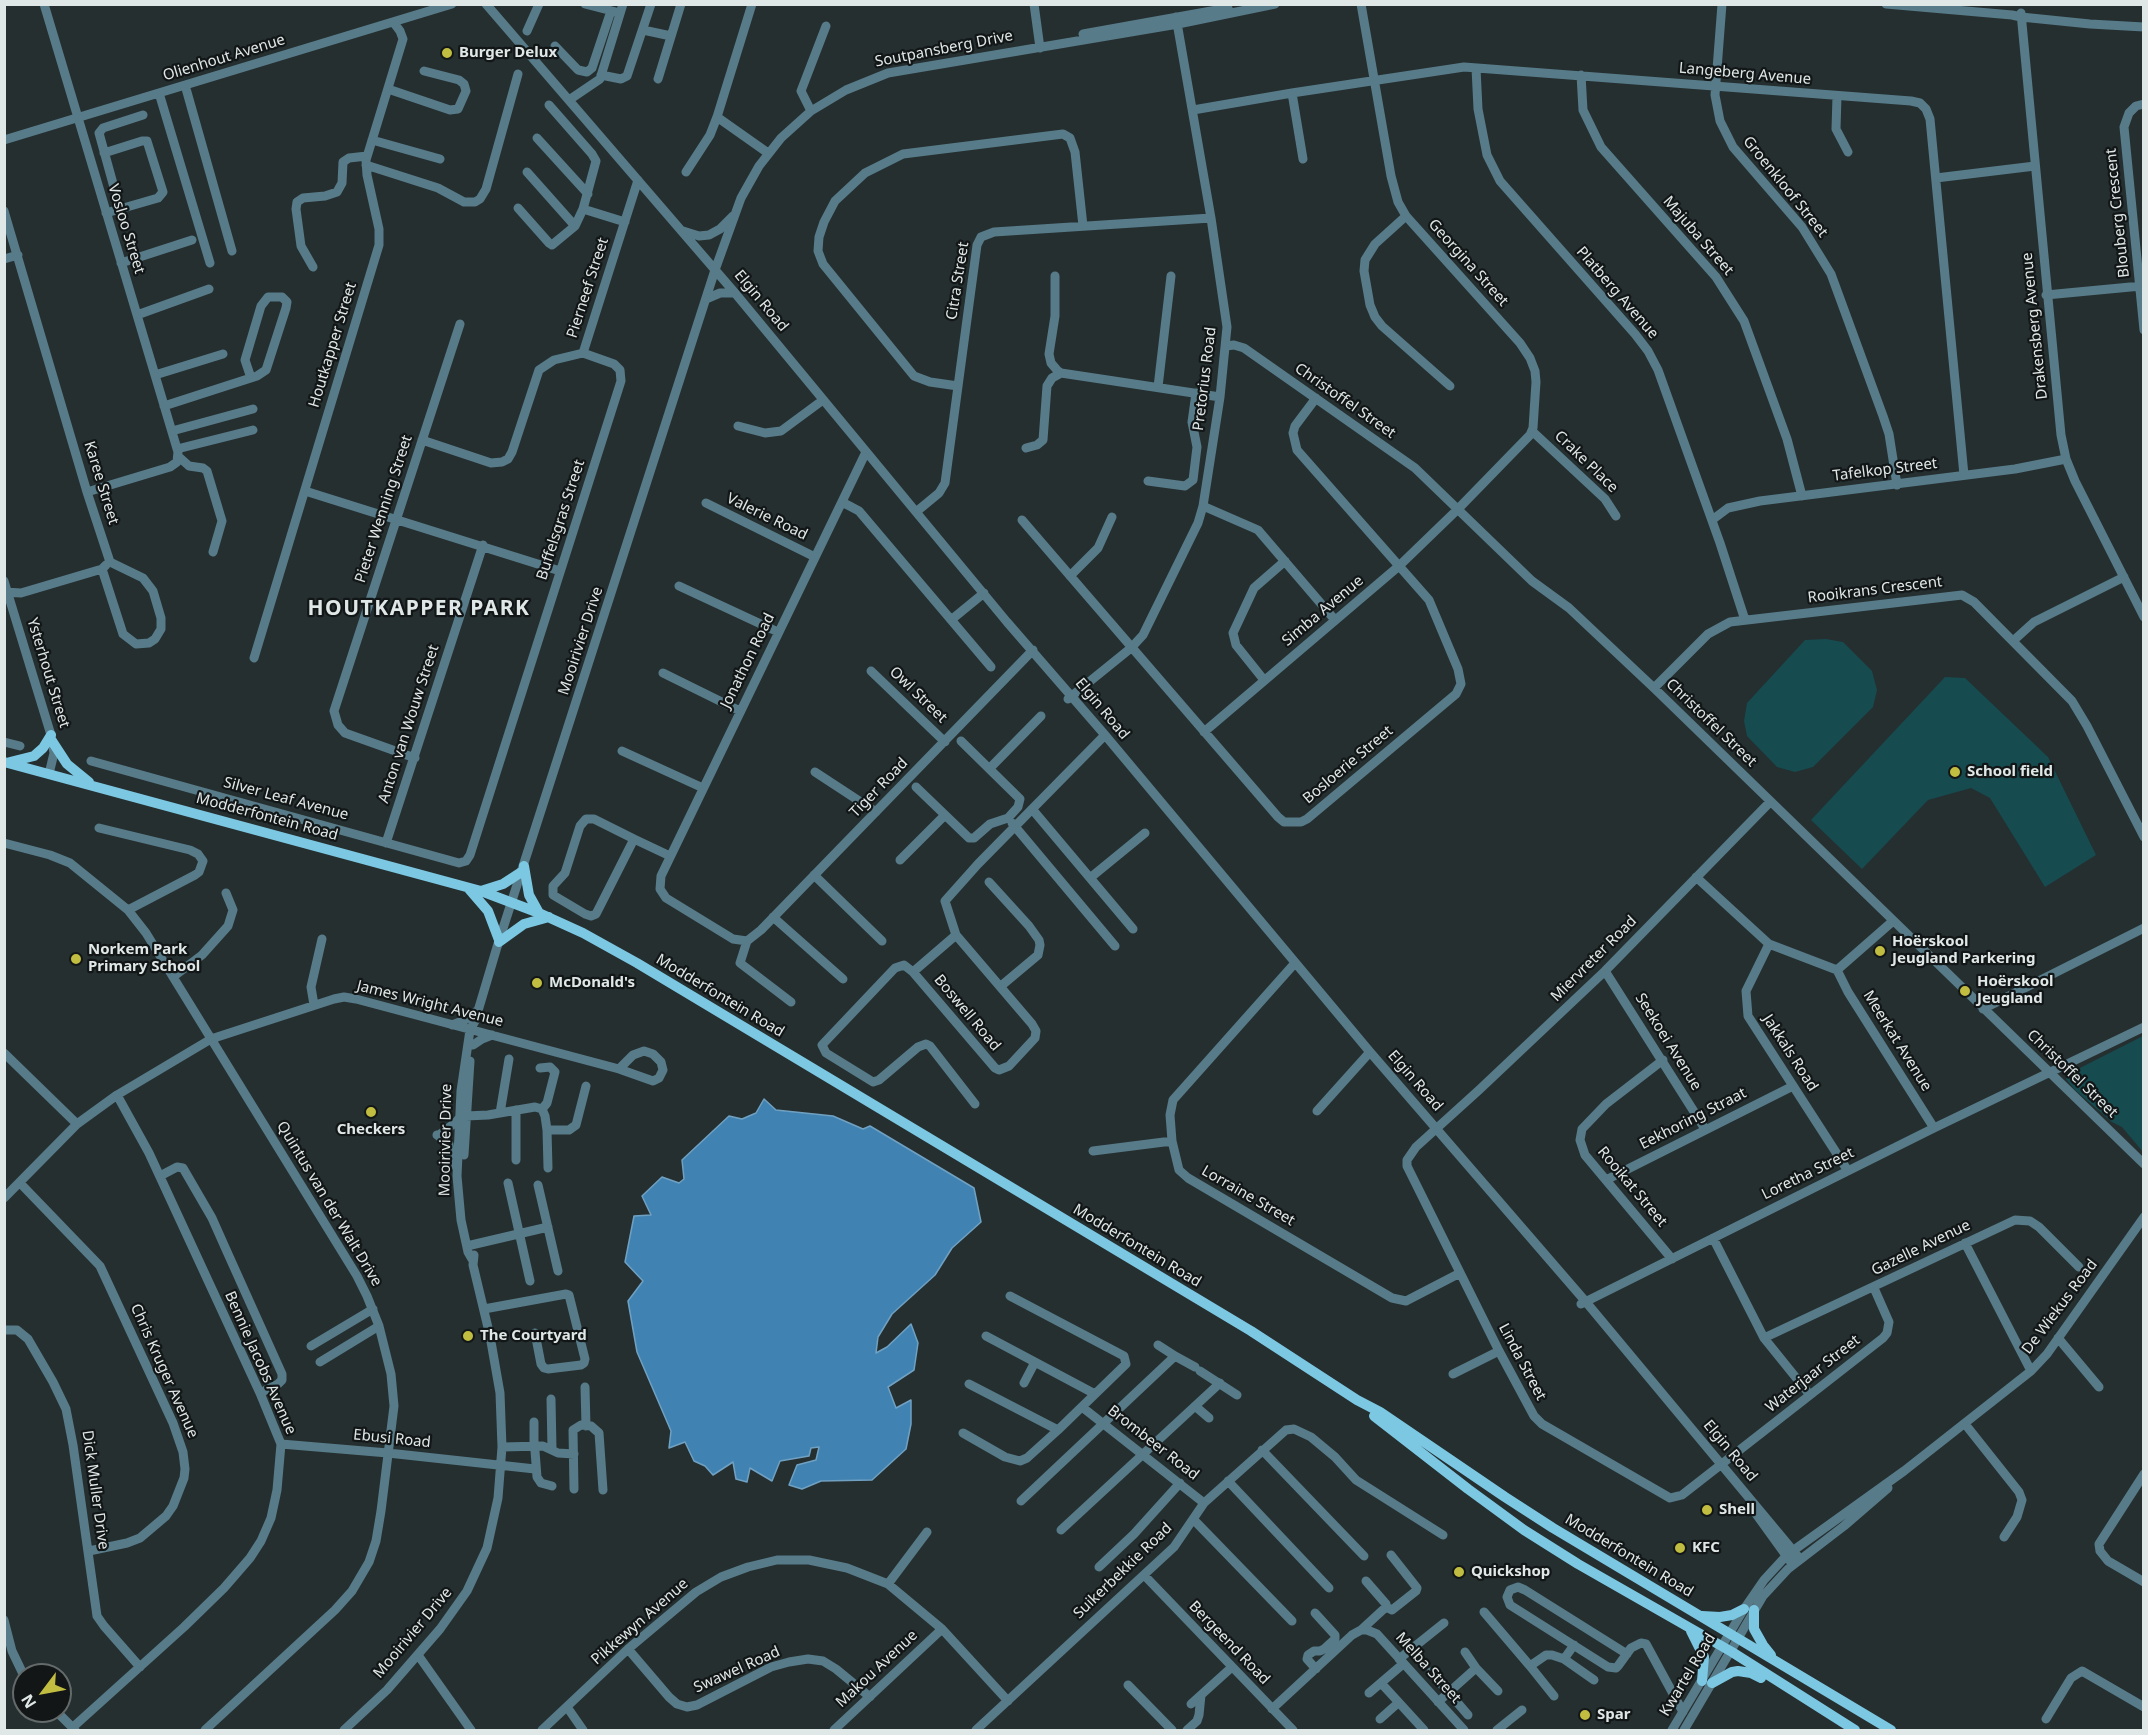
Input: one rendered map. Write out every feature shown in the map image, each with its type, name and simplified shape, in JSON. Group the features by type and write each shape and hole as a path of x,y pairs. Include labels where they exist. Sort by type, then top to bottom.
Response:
{"main road":[{"path":"5,762 34,756 51,738 72,769 95,787"},
{"name":"Modderfontein Road","path":"5,762 481,891 550,917 597,940 1251,1331 1357,1400 1380,1412 1505,1497 1891,1731"},
{"path":"481,891 503,884 523,868 529,894 539,913"},
{"path":"466,887 488,911 499,941 524,924 550,917"},
{"name":"Modderfontein Road","path":"1357,1400 1366,1410 1493,1508 1578,1564 1727,1649 1855,1731"},
{"path":"1698,1616 1720,1617 1749,1609 1754,1629 1778,1663"},
{"path":"1689,1629 1702,1651 1707,1682 1732,1672 1751,1672 1843,1723"}],"street":[{"name":"Vosloo Street","path":"44,4 178,456"},
{"name":"Olienhout Avenue","path":"4,140 452,4"},
{"name":"Elgin Road","path":"486,4 735,293 984,593 1008,626 1369,1054 1583,1303 1797,1562"},
{"path":"498,4 498,19"},
{"path":"527,31 539,4"},
{"path":"585,4 618,9"},
{"path":"602,75 621,79 627,76 651,4"},
{"path":"658,79 681,4"},
{"path":"686,172 710,135 752,4"},
{"path":"1034,4 1040,46"},
{"name":"Soutpansberg Drive","path":"1177,21 1246,4"},
{"name":"Soutpansberg Drive","path":"715,270 748,183 768,153 811,111 846,90 888,73 1096,34 1275,4"},
{"name":"Groenkloof Street","path":"1722,4 1716,87 1717,111 1728,140 1802,227 1830,274 1886,425 1896,485"},
{"path":"1886,4 1934,6 2144,27"},
{"name":"Georgina Street","path":"1362,5 1396,196 1406,216 1520,343 1530,358 1536,382 1536,405 1532,431"},
{"path":"555,46 578,70 587,72 592,68 618,9"},
{"path":"569,100 596,83 602,75 618,9"},
{"name":"Houtkapper Street","path":"254,658 379,245 379,229 367,160 372,140 403,39 409,27 426,13"},
{"path":"2018,15 2144,21"},
{"name":"Drakensberg Avenue","path":"2018,15 2061,435 2066,459 2144,617"},
{"name":"Pretorius Road","path":"1070,698 1131,648 1146,629 1198,523 1203,506 1220,397 1227,320 1177,21"},
{"path":"393,23 403,39"},
{"path":"811,111 801,91 826,26"},
{"path":"643,30 671,36"},
{"name":"Langeberg Avenue","path":"1193,110 1457,68 1911,100 1924,106 1930,119 1964,475"},
{"name":"Platberg Avenue","path":"1476,68 1478,109 1486,149 1496,176 1510,195 1620,317 1648,351 1658,370 1745,620"},
{"path":"388,88 450,110 458,109 466,91 464,84 459,80 424,71"},
{"path":"313,267 301,246 297,202 303,198 325,196 337,192 342,183 343,162 349,158 367,160 438,188 464,202 475,202 480,199 486,189 518,74"},
{"name":"Majuba Street","path":"1581,75 1583,110 1601,147 1716,277 1744,321 1787,439 1802,496"},
{"path":"185,85 232,251"},
{"path":"159,93 210,263"},
{"path":"1292,93 1303,159"},
{"path":"1837,96 1836,129 1848,152"},
{"name":"Blouberg Crescent","path":"2144,104 2136,106 2129,112 2124,128 2144,330"},
{"path":"518,208 550,244 556,243 575,226 588,194 596,166 595,158 549,105"},
{"path":"120,209 98,135 100,129 144,115"},
{"path":"717,117 768,153"},
{"path":"958,386 930,382 914,376 823,264 818,251 819,237 824,222 836,201 864,173 903,154 1063,134 1070,138 1075,152 1083,226"},
{"path":"537,138 588,194"},
{"path":"372,140 440,159"},
{"path":"104,153 147,141 162,187 162,195 158,198 106,213"},
{"path":"1936,178 2035,166"},
{"path":"526,172 575,226"},
{"name":"Pierneef Street","path":"422,440 491,463 508,459 539,370 554,360 583,353 638,180"},
{"path":"583,209 625,222"},
{"name":"Karee Street","path":"4,211 110,562"},
{"path":"681,230 699,236 709,235 720,229 734,216"},
{"path":"1406,216 1370,250 1365,260 1364,271 1370,305 1382,326 1450,386"},
{"name":"Citra Street","path":"916,512 939,493 945,483 978,240 988,233 1211,218"},
{"path":"121,263 192,240"},
{"path":"4,258 18,255"},
{"name":"Mooirivier Drive","path":"469,1245 461,1220 457,1176 470,1047 478,1010 715,270"},
{"path":"1055,276 1055,316 1049,354 1051,363 1061,373 1220,397"},
{"path":"1158,387 1171,276"},
{"path":"2046,295 2140,286"},
{"path":"137,315 209,289"},
{"path":"706,299 720,293 735,293"},
{"path":"165,406 251,378 264,373 268,368 287,304 282,297 268,297 261,306 245,360 251,378"},
{"name":"Pieter Wenning Street","path":"415,758 351,736 338,725 334,716 395,520 460,324"},
{"name":"Christoffel Street","path":"1226,346 1234,345 1244,348 1415,468 1532,581 1569,608 1654,688 2142,1162"},
{"name":"Buffelsgras Street","path":"471,855 622,377 620,370 614,364 583,353"},
{"path":"155,375 223,354"},
{"path":"1026,448 1037,445 1043,440 1047,386 1052,378 1061,373"},
{"path":"1148,481 1185,486 1193,480 1197,447 1192,422 1196,393"},
{"name":"Bosloerie Street","path":"1022,520 1278,818 1295,824 1307,819 1460,689 1460,677 1433,606 1425,594 1297,450 1293,434 1295,426 1316,398"},
{"path":"738,426 765,433 781,432 823,400"},
{"path":"172,431 253,409"},
{"path":"87,492 164,469 178,456 253,430"},
{"path":"1458,509 1532,431"},
{"name":"Crake Place","path":"1532,431 1605,499 1616,516"},
{"name":"Jonathon Road","path":"747,941 734,939 672,902 663,894 660,885 661,876 866,452"},
{"path":"178,456 189,466 203,468 207,471 222,521 213,552"},
{"name":"Tafelkop Street","path":"1712,520 1721,512 1737,505 2015,469 2066,459"},
{"path":"305,491 560,571"},
{"path":"842,502 860,511 991,667"},
{"name":"Valerie Road","path":"706,503 815,557"},
{"path":"1203,506 1256,528 1335,620"},
{"name":"Simba Avenue","path":"1203,732 1399,566 1458,509"},
{"path":"1070,576 1098,548 1112,517"},
{"name":"Anton van Wouw Street","path":"386,843 483,545"},
{"path":"1264,680 1236,645 1233,633 1254,588 1285,561"},
{"path":"6,592 21,593 102,569 110,562 134,572 151,586 161,624 158,634 149,643 136,644 123,634 102,569"},
{"path":"2013,640 2034,622 2124,578"},
{"name":"Ysterhout Street","path":"4,581 51,738 53,760 49,774"},
{"path":"679,586 778,632"},
{"path":"951,620 984,593"},
{"name":"Rooikrans Crescent","path":"1654,688 1708,634 1730,622 1962,595 1974,602 2013,640 2078,709 2144,837"},
{"name":"Tiger Road","path":"747,941 773,918 1031,651"},
{"name":"Owl Street","path":"871,671 945,742"},
{"path":"663,673 740,711"},
{"path":"990,768 1041,716"},
{"name":"Elgin Road","path":"1103,737 1108,747 1294,964"},
{"name":"Boswell Road","path":"975,1104 930,1046 926,1044 918,1047 879,1080 873,1082 826,1053 823,1048 824,1042 901,965 913,972 989,1063 999,1070 1009,1066 1036,1034 1032,1024 956,935 945,906 946,898 1103,737"},
{"path":"916,787 966,836 971,838 990,824 1008,818 1021,801 961,741"},
{"path":"4,742 20,746"},
{"path":"1094,746 1108,747"},
{"path":"622,751 703,788"},
{"name":"Silver Leaf Avenue","path":"91,761 459,862 466,861 471,855"},
{"path":"815,772 876,812"},
{"name":"Miervreter Road","path":"1435,1131 1605,971 1770,801"},
{"path":"1032,809 1133,929"},
{"path":"900,860 945,815"},
{"path":"634,838 594,916 585,914 555,897 552,889 554,884 565,873 580,826 583,820 588,818 594,819 634,838 670,856"},
{"path":"1008,818 1115,946"},
{"path":"99,828 190,850 198,854 203,861 200,872 128,910"},
{"path":"1090,878 1145,833"},
{"name":"Quintus van der Walt Drive","path":"4,843 62,859 77,868 128,910 146,933 327,1226 373,1309 394,1387 394,1406 376,1541 369,1562 357,1583 335,1610 205,1731"},
{"path":"814,875 882,941"},
{"path":"1696,877 1769,944 1838,970 1893,921"},
{"path":"989,882 1029,926 1040,945 1038,955 1000,986"},
{"path":"173,977 202,955 228,926 233,910 226,893"},
{"path":"773,918 843,979"},
{"path":"1983,1009 2144,928"},
{"path":"913,972 956,935"},
{"path":"314,1005 310,987 322,939"},
{"path":"747,941 740,963 791,1002"},
{"name":"Jakkals Road","path":"1769,944 1746,991 1748,1016 1848,1171"},
{"name":"Lorraine Street","path":"1294,964 1173,1100 1170,1114 1179,1170 1188,1178 1392,1298 1406,1301 1460,1273"},
{"name":"Meerkat Avenue","path":"1838,970 1848,992 1934,1128"},
{"name":"Seekoei Avenue","path":"1605,971 1705,1129"},
{"name":"James Wright Avenue","path":"4,1198 77,1125 117,1095 211,1039 339,998 349,998 454,1025 619,1070"},
{"path":"478,1010 454,1025 470,1047 492,1035"},
{"path":"2050,1073 2144,1027"},
{"path":"1317,1111 1369,1054"},
{"path":"6,1059 77,1125"},
{"path":"500,1113 509,1059"},
{"name":"Rooikat Street","path":"1663,1060 1615,1096 1582,1129 1580,1140 1585,1155 1672,1259"},
{"path":"540,1068 550,1067 555,1072 547,1103 542,1109"},
{"name":"Loretha Street","path":"1583,1303 1934,1128 2050,1073"},
{"path":"547,1130 568,1130 576,1125 586,1086"},
{"name":"Eekhoring Straat","path":"1606,1180 1793,1086"},
{"name":"Bennie Jacobs Avenue","path":"73,1729 240,1571 267,1530 274,1507 281,1444 150,1153 117,1095"},
{"path":"461,1220 457,1212 450,1147 446,1140 438,1135 463,1116 535,1107 542,1109"},
{"path":"542,1109 547,1130 548,1168"},
{"path":"516,1110 516,1160"},
{"name":"Mooirivier Drive","path":"344,1731 387,1690 462,1599 487,1548 498,1498 502,1447 500,1393 469,1245 464,1208 463,1116"},
{"name":"Linda Street","path":"1435,1131 1410,1153 1407,1166 1499,1351 1537,1421 1665,1497 1676,1498 1682,1495 1719,1465"},
{"path":"1093,1151 1173,1141"},
{"path":"160,1176 177,1167 183,1168 220,1236 282,1374 282,1380 278,1384 260,1393"},
{"name":"Chris Kruger Avenue","path":"20,1183 100,1266 173,1424 184,1459 185,1469 174,1506 154,1528 140,1538 127,1543 88,1551"},
{"path":"508,1184 530,1281"},
{"path":"538,1185 558,1271"},
{"name":"De Wiekus Road","path":"1734,1637 1764,1580 1790,1553 1904,1471 2031,1371 2058,1338 2144,1216"},
{"name":"Gazelle Avenue","path":"1764,1338 1874,1288 2007,1222 2031,1221 2079,1267"},
{"path":"469,1245 548,1227"},
{"path":"1713,1238 1764,1338 1810,1395"},
{"path":"1965,1243 2031,1371"},
{"name":"Waterjaar Street","path":"1719,1465 1883,1338 1887,1333 1889,1322 1874,1288"},
{"path":"484,1309 569,1295 585,1359 584,1363 544,1368 541,1364 535,1334"},
{"path":"963,1433 1013,1461 1020,1461 1027,1458 1058,1430 1126,1364 1124,1356 1010,1296"},
{"path":"311,1346 373,1309"},
{"path":"320,1362 379,1326"},
{"name":"Dick Muller Drive","path":"4,1330 17,1330 28,1339 66,1409 97,1616 140,1667"},
{"path":"986,1336 1095,1394"},
{"path":"2058,1338 2099,1387"},
{"path":"1158,1345 1238,1395"},
{"path":"1453,1374 1499,1351"},
{"path":"1021,1501 1176,1356"},
{"path":"1024,1383 1035,1362"},
{"path":"1061,1530 1220,1383"},
{"path":"969,1384 1058,1430"},
{"path":"585,1387 586,1426"},
{"path":"551,1399 552,1449"},
{"path":"1195,1406 1209,1418"},
{"name":"Brombeer Road","path":"1082,1407 1204,1503"},
{"path":"534,1422 535,1469 539,1480 552,1486"},
{"path":"1965,1424 2019,1492 2022,1500 2017,1517 2004,1537"},
{"path":"574,1489 573,1430 581,1425 591,1426 599,1433 603,1490"},
{"name":"Suikerbekkie Road","path":"976,1731 1174,1547 1204,1503 1286,1430 1294,1429 1311,1437 1362,1485 1443,1535"},
{"name":"Ebusi Road","path":"281,1444 535,1469"},
{"path":"502,1447 535,1448 543,1446 558,1453 574,1454"},
{"path":"1262,1450 1364,1556"},
{"name":"De Wiekus Road","path":"1749,1609 1797,1562 1870,1504 1904,1471"},
{"path":"2144,1474 2099,1544 2100,1551 2108,1561 2144,1582"},
{"path":"1228,1481 1329,1588"},
{"path":"1099,1567 1134,1534 1180,1483"},
{"path":"1194,1520 1292,1621"},
{"path":"888,1584 927,1532"},
{"path":"1386,1607 1392,1610 1417,1588 1391,1555"},
{"name":"Pikkewyn Avenue","path":"542,1731 628,1649 696,1592 722,1577 748,1567 777,1560 809,1560 847,1568 888,1584 942,1629 1008,1701"},
{"name":"Bergeend Road","path":"1144,1575 1293,1731"},
{"path":"1366,1581 1385,1601 1386,1607"},
{"path":"1627,1654 1525,1590 1518,1587 1510,1590 1507,1596 1510,1605 1612,1668 1618,1666 1637,1645 1646,1644 1683,1712"},
{"path":"1272,1709 1352,1635 1364,1630 1386,1607"},
{"path":"1484,1612 1554,1696"},
{"path":"1315,1613 1335,1635 1335,1639 1320,1652 1314,1651 1308,1655 1307,1659 1316,1669"},
{"path":"4,1620 12,1651 18,1663"},
{"path":"1369,1693 1392,1673 1408,1652 1444,1623"},
{"name":"Makou Avenue","path":"834,1731 942,1629"},
{"name":"Melba Street","path":"1364,1630 1377,1634 1464,1731"},
{"name":"Kwartel Road","path":"1684,1731 1707,1682 1734,1637"},
{"path":"1564,1659 1574,1645"},
{"name":"Swawel Road","path":"628,1649 669,1697 677,1704 687,1707 697,1705 771,1667 808,1659 823,1661 836,1668 870,1697"},
{"path":"1465,1652 1476,1668 1498,1691"},
{"path":"418,1655 471,1731"},
{"path":"1530,1666 1546,1655 1552,1655 1564,1659 1594,1680"},
{"path":"1191,1704 1232,1667"},
{"path":"1438,1702 1476,1668"},
{"path":"2046,1719 2074,1675 2082,1671 2144,1707"},
{"path":"1431,1672 1468,1715"},
{"name":"Kwartel Road","path":"1672,1731 1683,1712 1707,1682"},
{"path":"1381,1683 1420,1727 1409,1731"},
{"path":"1128,1684 1172,1731"},
{"path":"1187,1731 1197,1721 1201,1695"},
{"path":"1380,1719 1398,1703"},
{"path":"567,1707 583,1731"},
{"path":"1497,1731 1522,1710"}],"shaded area":[{"path":"1826,639 1843,642 1872,671 1877,690 1873,707 1813,767 1795,772 1777,767 1747,736 1744,721 1747,703 1805,640"},
{"name":"School field","path":"1945,677 1965,678 2048,757 2096,855 2045,887 1990,798 1971,788 1928,800 1862,869 1811,820"},
{"path":"2143,1036 2143,1152 2122,1127 2112,1122 2075,1090 2066,1079 2070,1073"}],"water":[{"path":"764,1099 776,1110 833,1116 863,1129 870,1126 974,1188 981,1222 952,1248 935,1275 892,1314 878,1337 876,1353 887,1347 911,1324 918,1343 914,1370 888,1387 896,1408 911,1400 911,1424 906,1449 872,1480 821,1481 802,1489 789,1485 797,1465 816,1460 819,1447 811,1448 809,1456 780,1461 772,1481 750,1468 747,1482 736,1479 733,1462 713,1475 705,1466 694,1461 685,1442 669,1448 671,1431 637,1352 628,1301 643,1281 625,1262 634,1216 651,1215 642,1196 662,1177 679,1183 684,1179 682,1160 729,1116 742,1119 756,1113"}],"place":[{"name":"Burger Delux","path":"447,53"},
{"name":"School field","path":"1955,772"},
{"name":"Hoërskool Jeugland Parkering","path":"1880,951"},
{"name":"Norkem Park Primary School","path":"76,959"},
{"name":"McDonald's","path":"537,983"},
{"name":"Hoërskool Jeugland","path":"1965,991"},
{"name":"Checkers","path":"371,1112"},
{"name":"The Courtyard","path":"468,1336"},
{"name":"Shell","path":"1707,1510"},
{"name":"KFC","path":"1680,1548"},
{"name":"Quickshop","path":"1459,1572"},
{"name":"Spar","path":"1585,1715"}],"district":[{"name":"HOUTKAPPER PARK","path":"419,609"}]}
